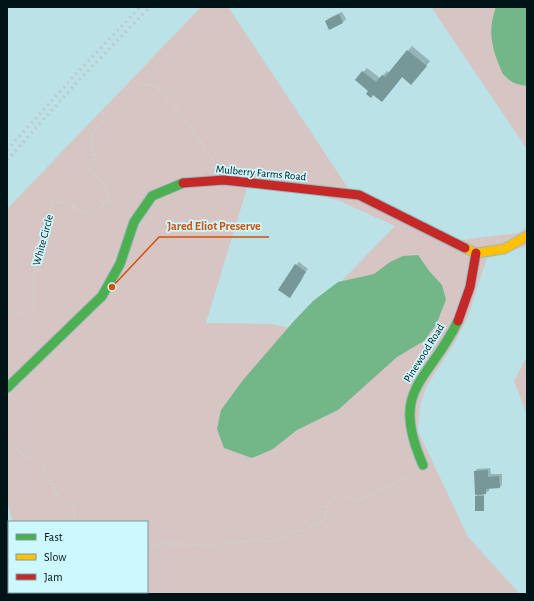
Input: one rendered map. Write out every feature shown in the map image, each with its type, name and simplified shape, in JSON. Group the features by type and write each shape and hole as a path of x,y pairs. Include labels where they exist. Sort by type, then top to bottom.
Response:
{"street":[{"name":"Mulberry Farms Road","path":"7,388 102,296 120,264 134,222 152,196 181,183 224,180 359,195 476,254"},
{"path":"476,254 504,249 527,236"},
{"name":"Pinewood Road","path":"423,465 412,438 409,407 413,393 448,340 460,316 468,296 476,254"}],"path":[{"name":"White Circle","path":"7,311 25,314 34,306 34,272 45,225 54,202 60,202 86,213 93,214 107,201 110,201 101,181 88,169 95,162 91,135 105,119 98,95 100,84 111,83 120,88 131,87 139,84 156,86 173,104 213,160 215,180"},
{"path":"7,442 25,455 37,459 49,476 58,498 74,508 75,521"},
{"path":"148,547 163,544 213,546 218,544 238,543 260,539 269,542 290,533 305,530 324,519 328,503 341,494 352,499 360,500 408,477 423,465"}],"shaded area":[{"path":"201,7 228,7 348,188 460,240 518,233 527,227 527,246 487,258 468,317 454,344 426,387 420,406 418,431 468,537 520,594 26,594 148,593 148,521 12,521 7,499 7,209","holes":["247,188 309,193 340,201 395,226 295,329 272,324 206,323"]},
{"path":"431,7 527,7 527,149"},
{"path":"496,7 527,7 527,86 512,82 503,74 499,65 492,43 491,29"},
{"path":"418,255 430,272 442,285 446,300 436,325 424,341 397,357 338,410 297,430 273,449 252,458 224,448 217,429 221,410 243,380 313,301 338,282 374,274 390,262 403,256"},
{"path":"527,356 527,415 514,381"}],"building":[{"path":"339,14 343,23 329,30 325,21"},
{"path":"407,50 427,66 411,85 402,77 382,102 373,95 371,98 366,94 368,91 355,80 362,71 376,82 382,75 385,77"},
{"path":"295,264 306,272 290,298 278,290"},
{"path":"488,470 488,477 499,476 500,488 486,489 486,494 475,495 474,471"},
{"path":"475,496 484,496 484,511 475,511"}],"railway":[{"path":"7,150 74,76 140,7"},
{"path":"7,160 78,81 150,7"}],"traffic: fast":[{"path":"7,388 102,296 120,264 134,222 152,196 183,183"},
{"path":"423,465 414,439 410,419 411,402 416,387 458,321"}],"traffic: slow":[{"path":"465,248 476,253 504,249 527,236"}],"traffic: jam":[{"path":"183,183 224,180 359,195 465,248"},
{"path":"458,321 470,287 476,253"}],"place":[{"name":"Jared Eliot Preserve","path":"112,287"}]}
